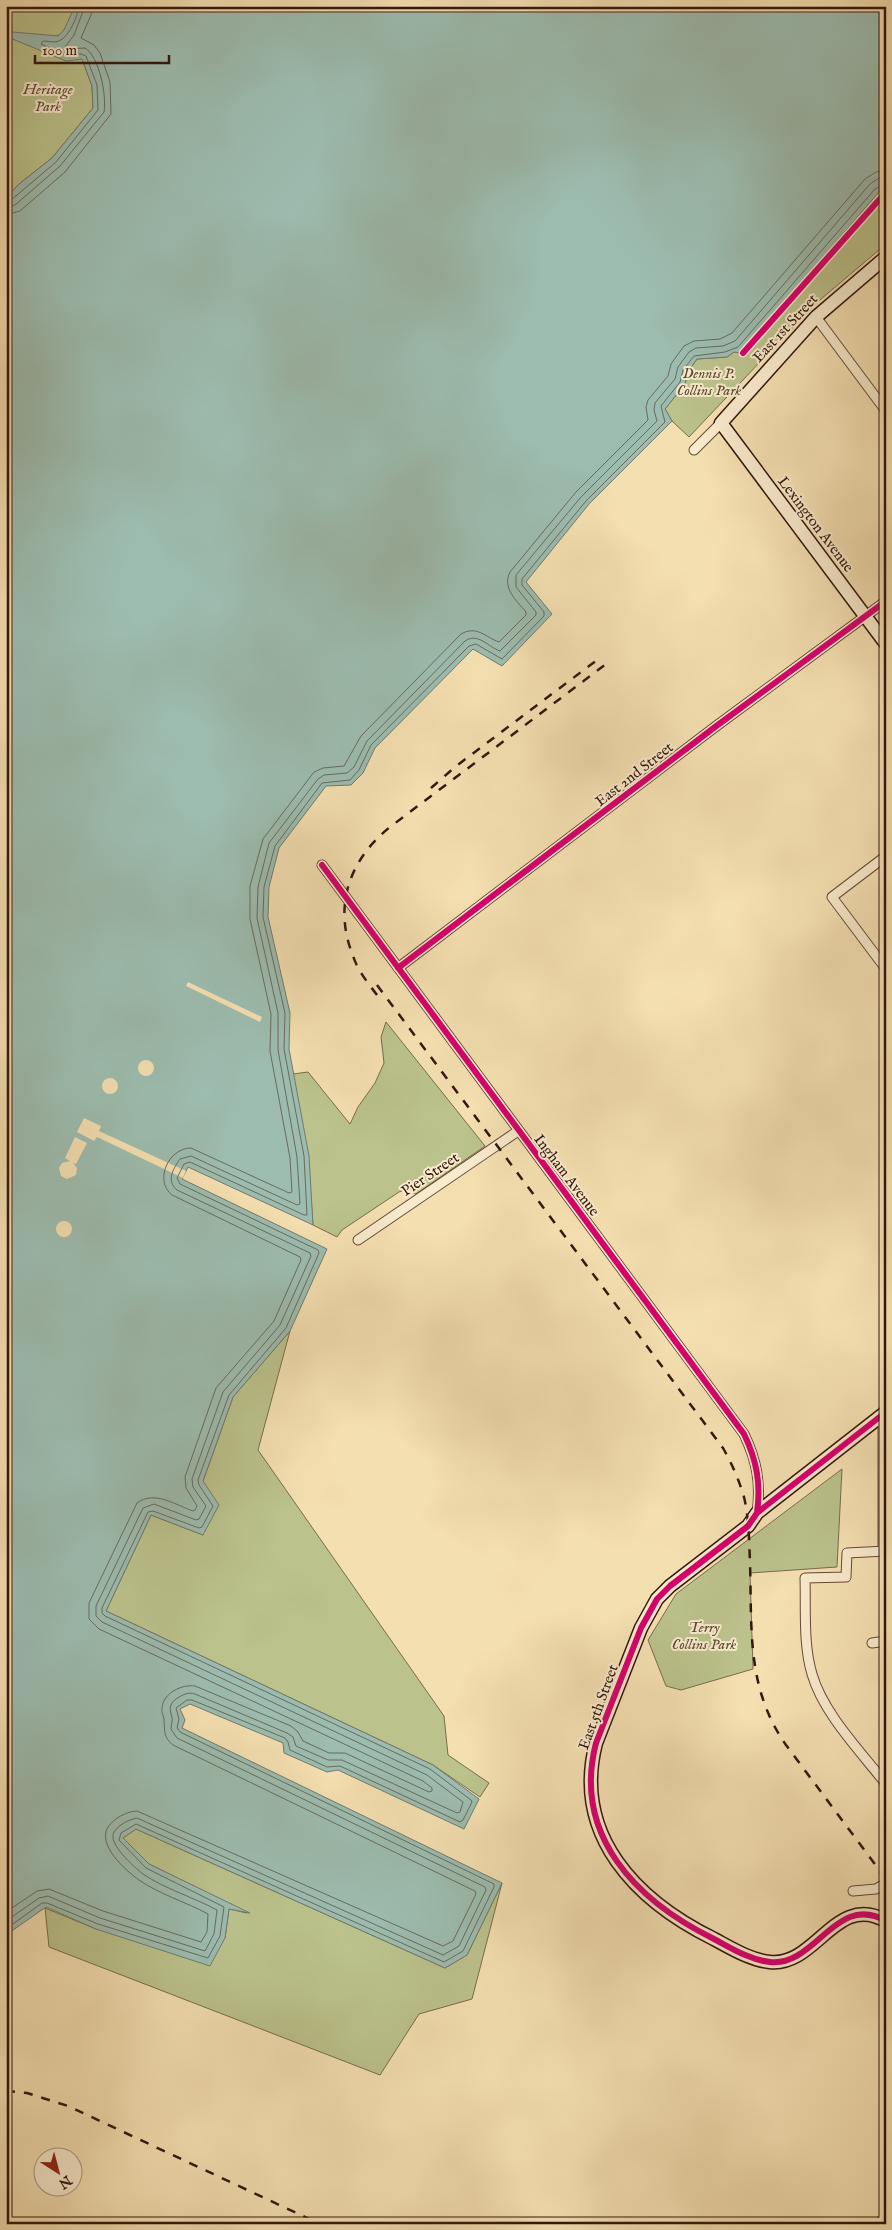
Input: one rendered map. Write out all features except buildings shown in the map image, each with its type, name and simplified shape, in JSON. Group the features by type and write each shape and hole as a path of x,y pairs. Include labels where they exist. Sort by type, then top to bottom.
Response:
{"street":[{"name":"East 1st Street","path":"694,450 721,423 816,317 886,257"},
{"path":"816,317 886,411"},
{"name":"Lexington Avenue","path":"721,423 886,644"},
{"name":"East 2nd Street","path":"398,968 715,727 886,601"},
{"path":"886,856 832,897 886,968"},
{"name":"Ingham Avenue","path":"322,865 744,1434 753,1452 759,1480 757,1513"},
{"name":"Pier Street","path":"358,1240 518,1131"},
{"path":"884,1413 884,1551 847,1553 846,1577 805,1578 809,1660 819,1693 831,1712 886,1784"},
{"name":"East 5th Street","path":"884,1413 757,1513 742,1531 670,1586 657,1599 641,1628 596,1743 591,1762 592,1797 600,1829 611,1853 645,1895 687,1926 751,1958 771,1963 789,1960 843,1920 855,1914 865,1913 886,1921"},
{"path":"872,1643 886,1641"},
{"path":"854,1891 876,1889 886,1883"}],"green space":[{"name":"Heritage Park","path":"6,6 75,6 64,29 57,36 53,37 82,59 92,86 93,108 52,158 19,184 6,198"},
{"name":"Dennis P. Collins Park","path":"886,187 886,244 814,305 689,437 672,421 665,409 685,384 688,372 697,359 727,357 734,352 740,353 879,192"},
{"path":"386,1022 485,1146 416,1194 404,1190 399,1192 342,1230 337,1237 313,1225 308,1156 293,1074 308,1072 350,1124 358,1107 375,1083 384,1063 381,1037"},
{"path":"290,1331 258,1450 444,1716 448,1755 489,1783 480,1797 433,1765 106,1611 151,1515 203,1535 203,1481 233,1397"},
{"name":"Terry Collins Park","path":"842,1469 837,1567 750,1573 753,1669 681,1690 666,1686 648,1640 676,1594"},
{"path":"136,1829 445,1968 467,1955 502,1883 472,1999 419,2014 380,2075 49,1947 45,1908 96,1929 225,1938 229,1909 247,1913 149,1864 123,1838"}],"water":[{"path":"75,6 886,6 886,187 879,192 740,353 734,352 727,357 697,359 688,372 685,384 665,409 672,421 589,504 526,582 552,614 502,666 473,649 375,748 363,773 351,785 326,786 279,848 269,887 268,917 290,1013 289,1049 309,1156 313,1225 188,1167 182,1179 327,1249 290,1331 233,1397 203,1481 219,1505 203,1535 151,1515 106,1611 433,1765 479,1799 464,1829 338,1770 327,1772 284,1753 283,1743 190,1704 180,1709 185,1720 182,1728 502,1883 467,1955 445,1968 136,1829 123,1838 149,1864 250,1913 229,1909 225,1938 210,1966 96,1929 46,1907 6,1935 6,198 19,184 52,158 93,108 92,86 82,59 66,61 10,38 13,32 58,36 64,30"}],"pier":[{"path":"188,982 262,1017 260,1022 186,986"},
{"path":"146,1060 152,1062 154,1068 152,1074 146,1076 140,1074 138,1068 140,1062"},
{"path":"107,1078 113,1078 118,1083 116,1092 107,1094 102,1089 102,1083"},
{"path":"84,1118 101,1126 99,1131 186,1171 183,1178 97,1137 94,1141 77,1132"},
{"path":"75,1137 87,1143 76,1164 73,1163 77,1168 76,1175 67,1179 61,1176 59,1168 62,1163 70,1161 65,1158"},
{"path":"61,1221 67,1221 72,1226 70,1235 61,1237 56,1232 56,1226"}],"railway":[{"path":"431,788 455,767 601,657"},
{"path":"377,995 355,961 347,937 345,919 345,902 349,885 355,869 364,854 390,827 606,664"},
{"path":"377,985 723,1448 738,1478 746,1505 754,1657 764,1702 773,1723 786,1745 886,1879"},
{"path":"6,2091 27,2093 68,2106 320,2224"},
{"path":"873,2224 886,2209"}],"cycle path":[{"path":"743,353 886,192"},
{"path":"398,968 715,727 886,601"},
{"path":"322,865 744,1434 757,1473 757,1513"},
{"path":"886,1412 757,1513 748,1526 670,1586 657,1599 641,1628 596,1743 591,1777 593,1808 602,1836 617,1862 636,1885 686,1923 741,1953 763,1961 786,1960 800,1954 826,1932 853,1916 869,1915 886,1921"}]}
